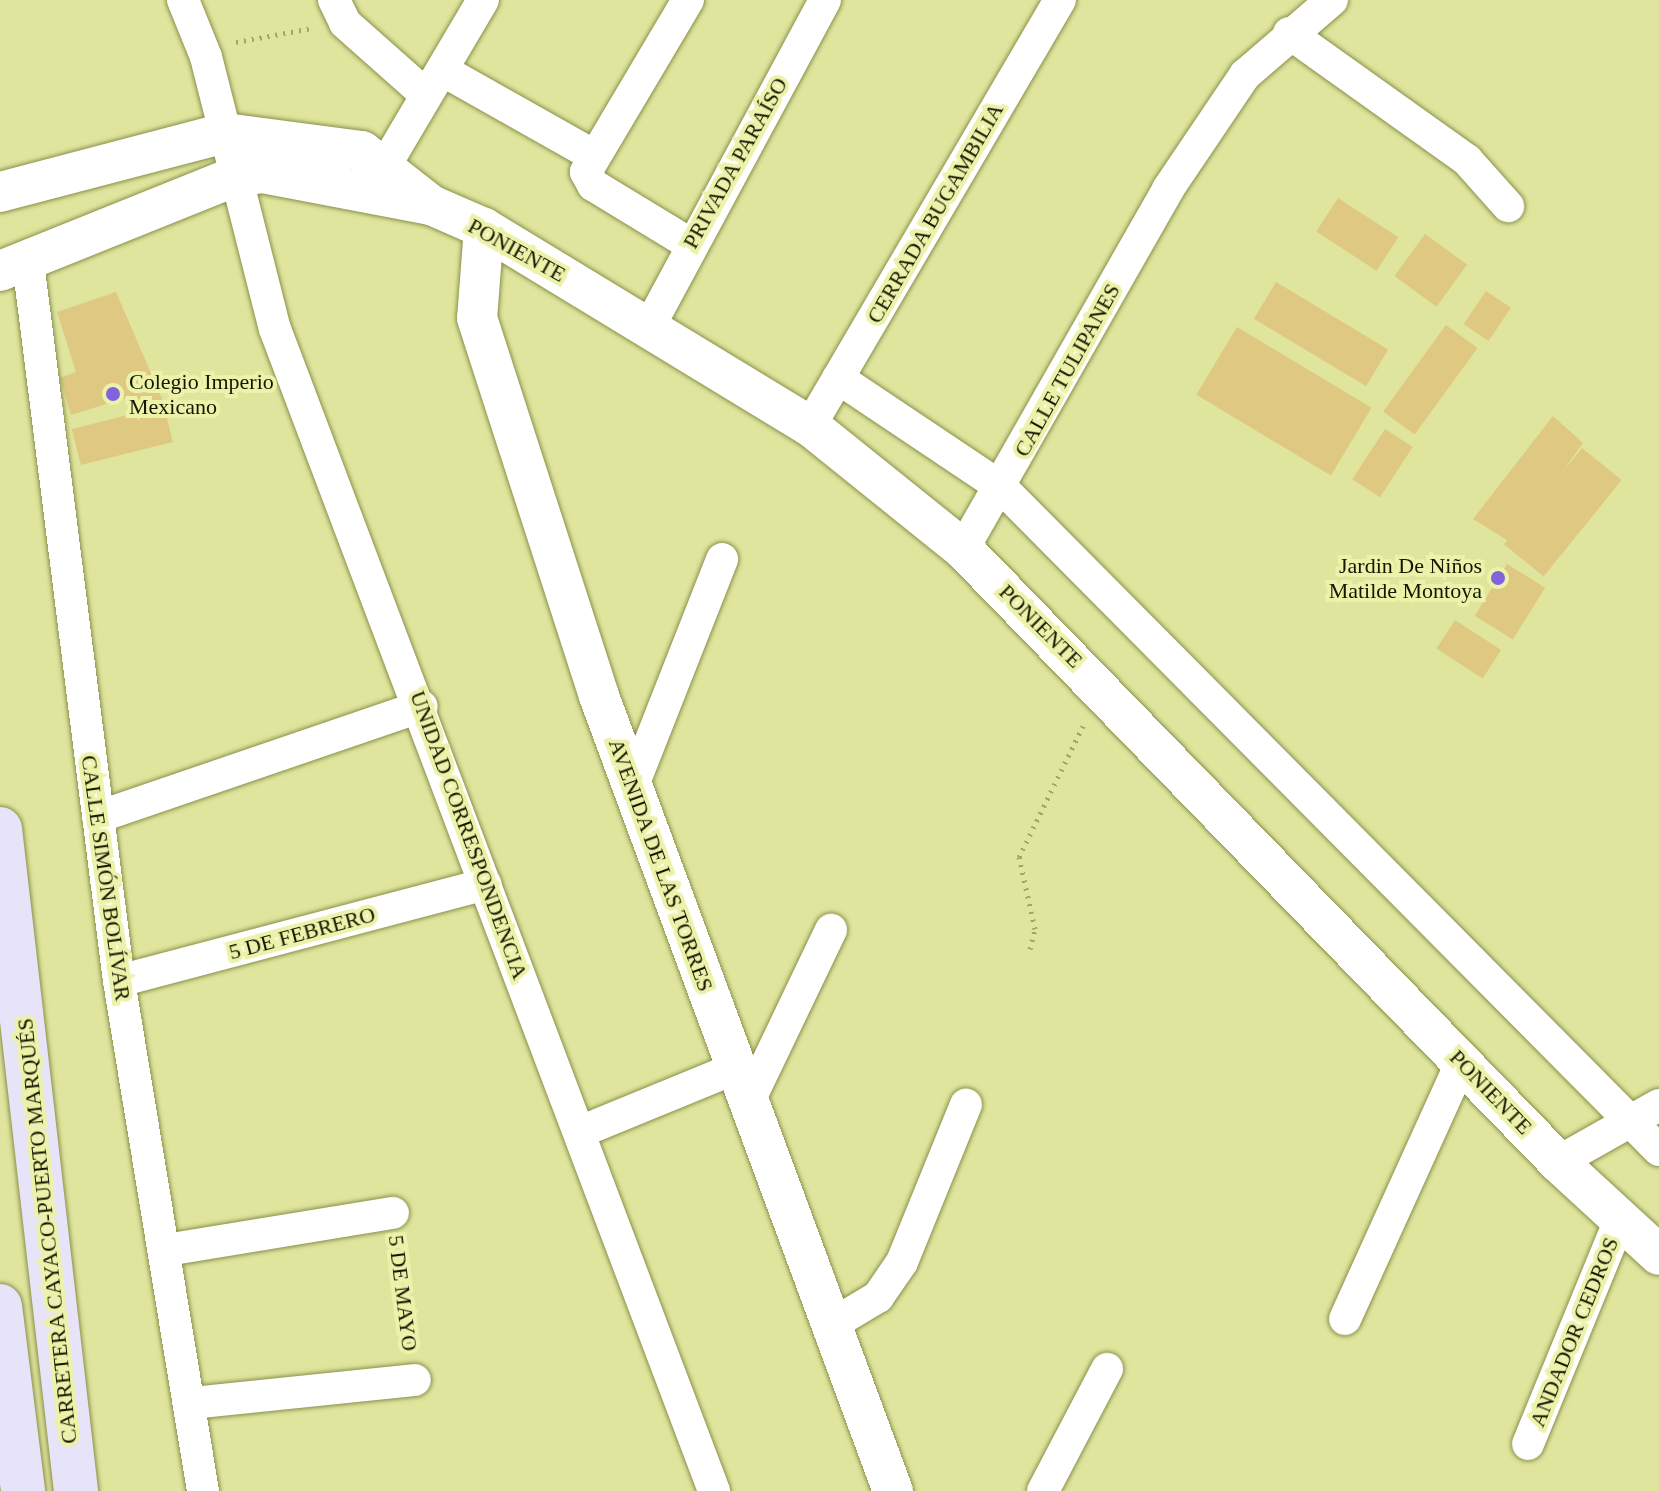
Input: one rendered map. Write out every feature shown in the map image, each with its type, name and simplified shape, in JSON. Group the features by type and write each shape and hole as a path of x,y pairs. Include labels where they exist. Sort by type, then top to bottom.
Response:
{"main road":[{"name":"CARRETERA CAYACO-PUERTO MARQUÉS","path":"0,829 76,1491"},
{"path":"0,1306 23,1491"}],"street":[{"name":"UNIDAD CORRESPONDENCIA","path":"183,0 206,57 275,329 422,706 485,884 714,1491"},
{"path":"376,180 483,0"},
{"path":"688,0 589,163 593,185 690,244"},
{"name":"PRIVADA PARAÍSO","path":"649,327 690,244 825,0"},
{"name":"CERRADA BUGAMBILIA","path":"810,426 1060,0"},
{"path":"1332,0 1289,33 1467,160 1508,206"},
{"path":"339,11 434,82 589,163"},
{"name":"CALLE TULIPANES","path":"963,549 1168,189 1245,75 1289,33"},
{"name":"PONIENTE","path":"0,192 225,133 362,151 376,180"},
{"name":"PONIENTE","path":"14,267 234,177 263,173 376,180 484,228 649,327 810,426 963,549 1103,688 1558,1162 1659,1255"},
{"name":"AVENIDA DE LAS TORRES","path":"484,228 477,318 632,788 893,1491"},
{"name":"CALLE SIMÓN BOLÍVAR","path":"14,267 98,817 119,981 192,1403 203,1491"},
{"path":"838,378 1001,487 1659,1150"},
{"path":"632,788 722,559"},
{"path":"98,817 422,706"},
{"name":"5 DE FEBRERO","path":"119,981 485,884"},
{"path":"580,1132 742,1084 831,930"},
{"path":"1345,1319 1462,1061"},
{"path":"831,1325 878,1297 902,1262 966,1104"},
{"path":"1558,1162 1627,1118 1659,1105"},
{"name":"5 DE MAYO","path":"166,1250 393,1213"},
{"name":"ANDADOR CEDROS","path":"1528,1444 1620,1220"},
{"path":"1043,1491 1107,1369"},
{"name":"5 DE MAYO","path":"192,1403 415,1380"}],"path":[{"path":"206,57 239,40 339,11"},
{"path":"1030,949 1035,929 1019,857 1103,688"},
{"name":"5 DE MAYO","path":"393,1213 415,1380"}],"building":[{"path":"1338,198 1398,237 1377,271 1316,232"},
{"path":"1425,234 1467,265 1437,307 1394,276"},
{"path":"1276,282 1388,349 1366,386 1254,319"},
{"path":"1486,291 1511,308 1489,341 1464,324"},
{"path":"116,292 163,401 137,410 132,396 71,415 60,378 76,372 57,312"},
{"path":"1446,325 1478,348 1415,434 1383,412"},
{"path":"1237,327 1372,408 1331,476 1196,395"},
{"path":"164,406 173,442 81,465 72,429"},
{"path":"1553,416 1583,443 1512,543 1473,519"},
{"path":"1385,429 1413,447 1380,497 1352,479"},
{"path":"1582,448 1622,480 1544,576 1504,544"},
{"path":"1507,564 1545,588 1513,640 1475,616"},
{"path":"1455,620 1501,650 1483,678 1436,649"}],"place":[{"name":"Colegio Imperio Mexicano","path":"113,394"},
{"name":"Jardin De Niños Matilde Montoya","path":"1498,578"}]}
